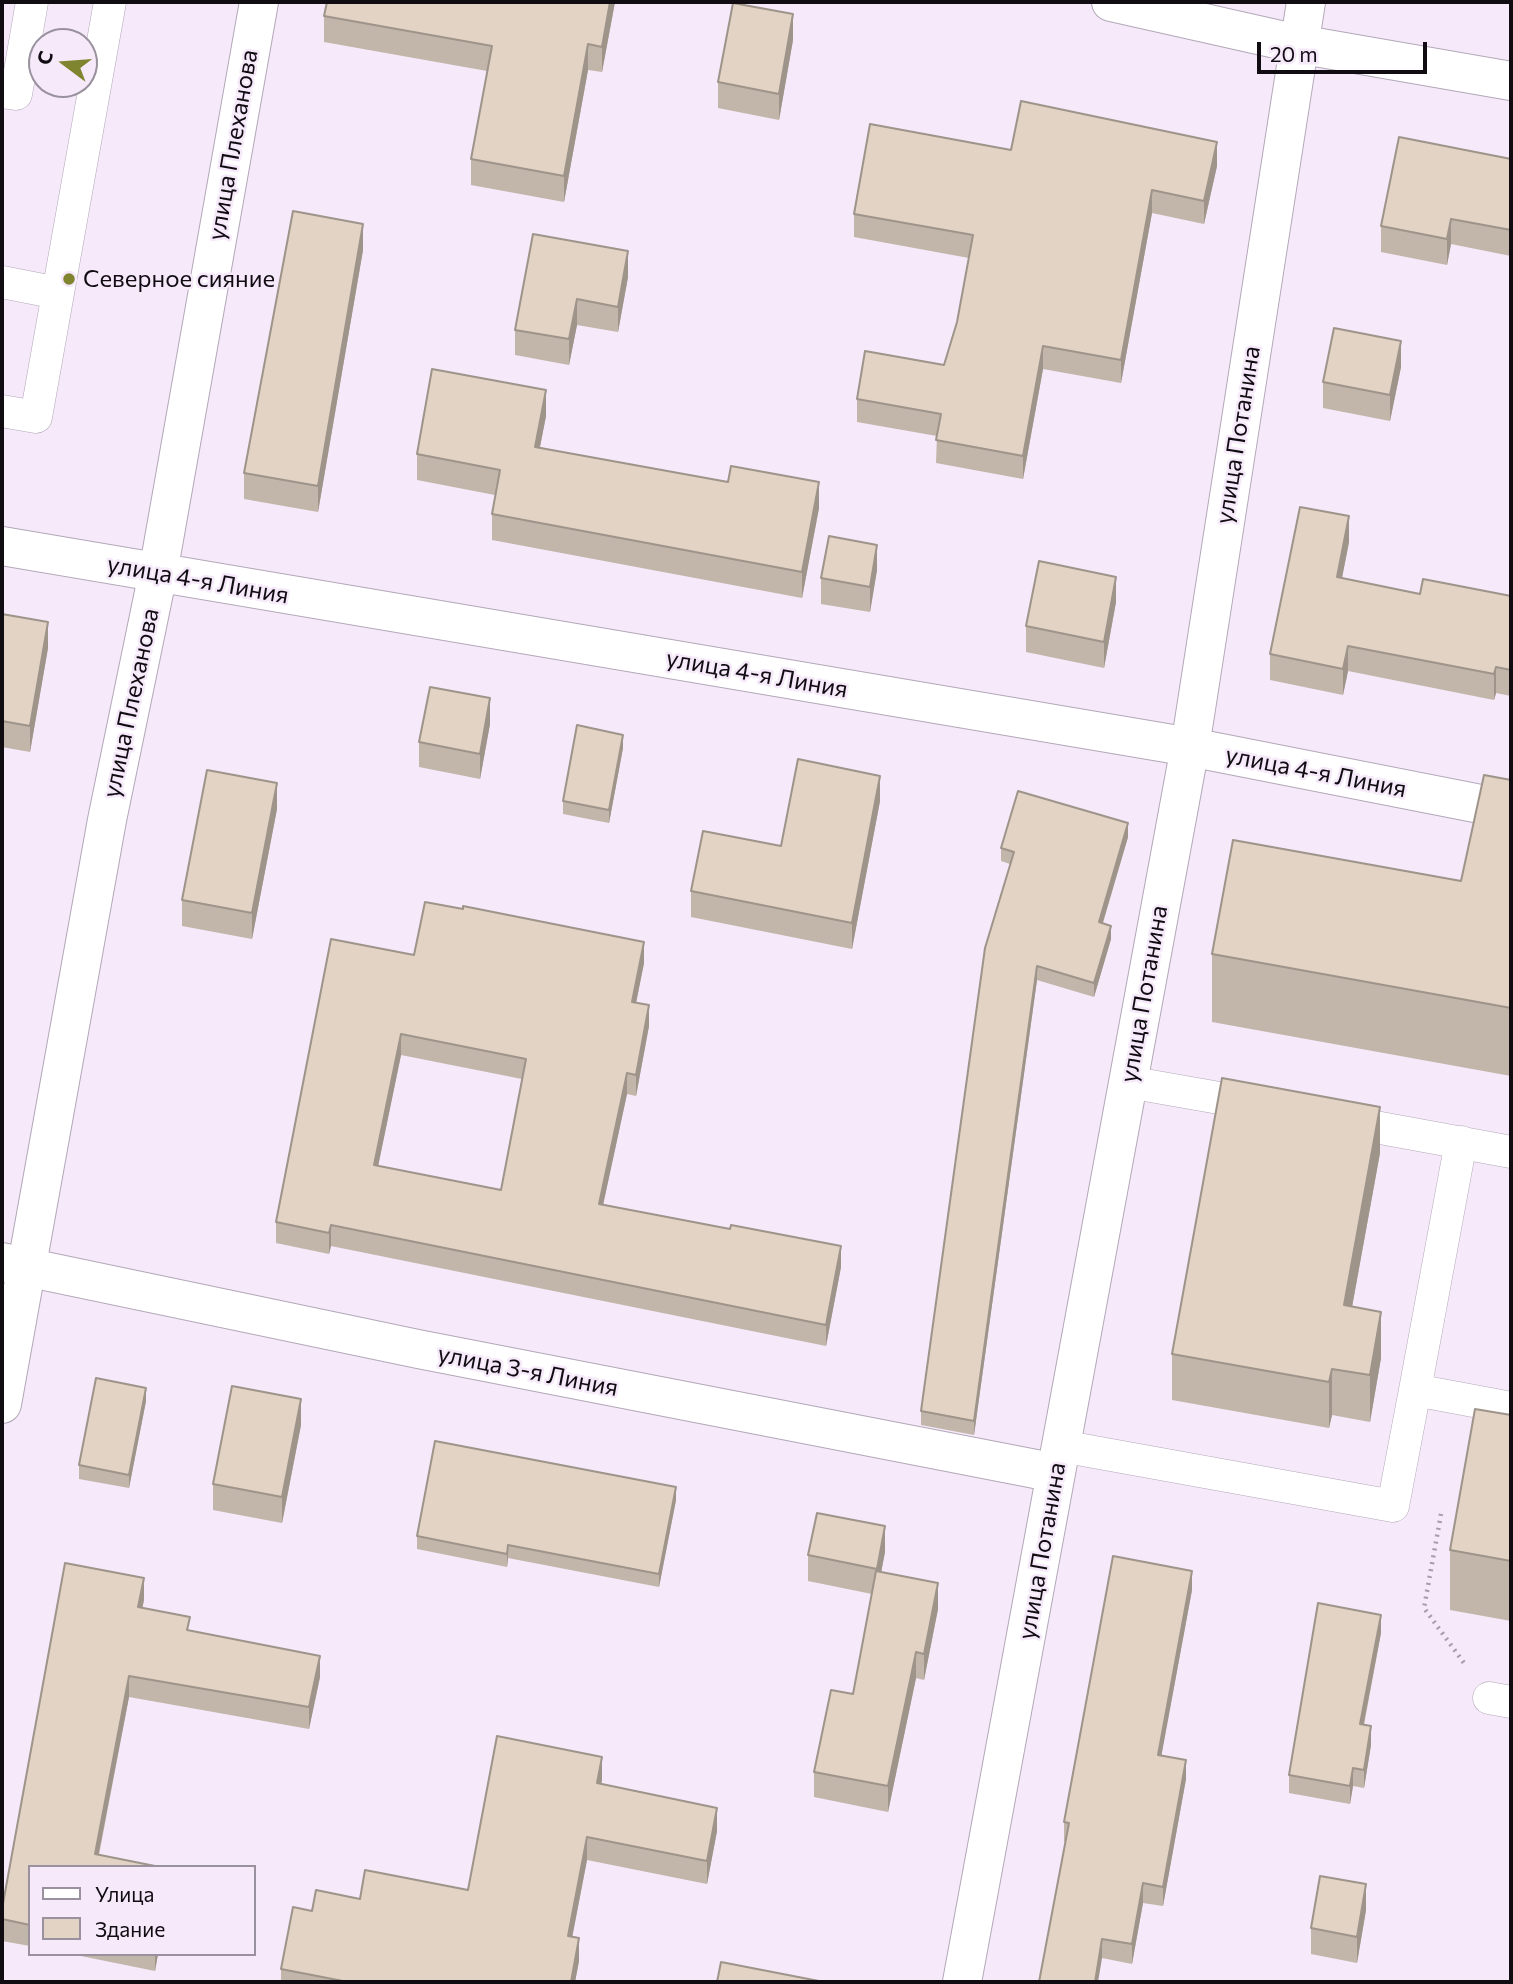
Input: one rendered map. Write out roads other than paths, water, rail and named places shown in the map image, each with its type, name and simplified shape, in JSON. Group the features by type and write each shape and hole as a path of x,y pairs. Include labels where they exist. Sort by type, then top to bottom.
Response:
{"street":[{"name":"улица Плеханова","path":"2,1404 14,1264 158,573 259,2"},
{"path":"1111,2 1298,44 1511,81"},
{"name":"улица Потанина","path":"962,1982 1190,747 1306,2"},
{"name":"улица 4-я Линия","path":"2,545 1190,747 1511,810"},
{"name":"улица 3-я Линия","path":"14,1264 418,1349 1059,1460"}],"lane":[{"path":"2,92 16,94 32,2"},
{"path":"2,411 36,417 110,2"},
{"path":"2,282 58,293"},
{"path":"1128,1082 1511,1152"},
{"path":"1059,1460 1394,1506 1461,1142"},
{"path":"1415,1390 1511,1408"}],"place":[{"name":"Северное сияние","path":"69,279"}]}
